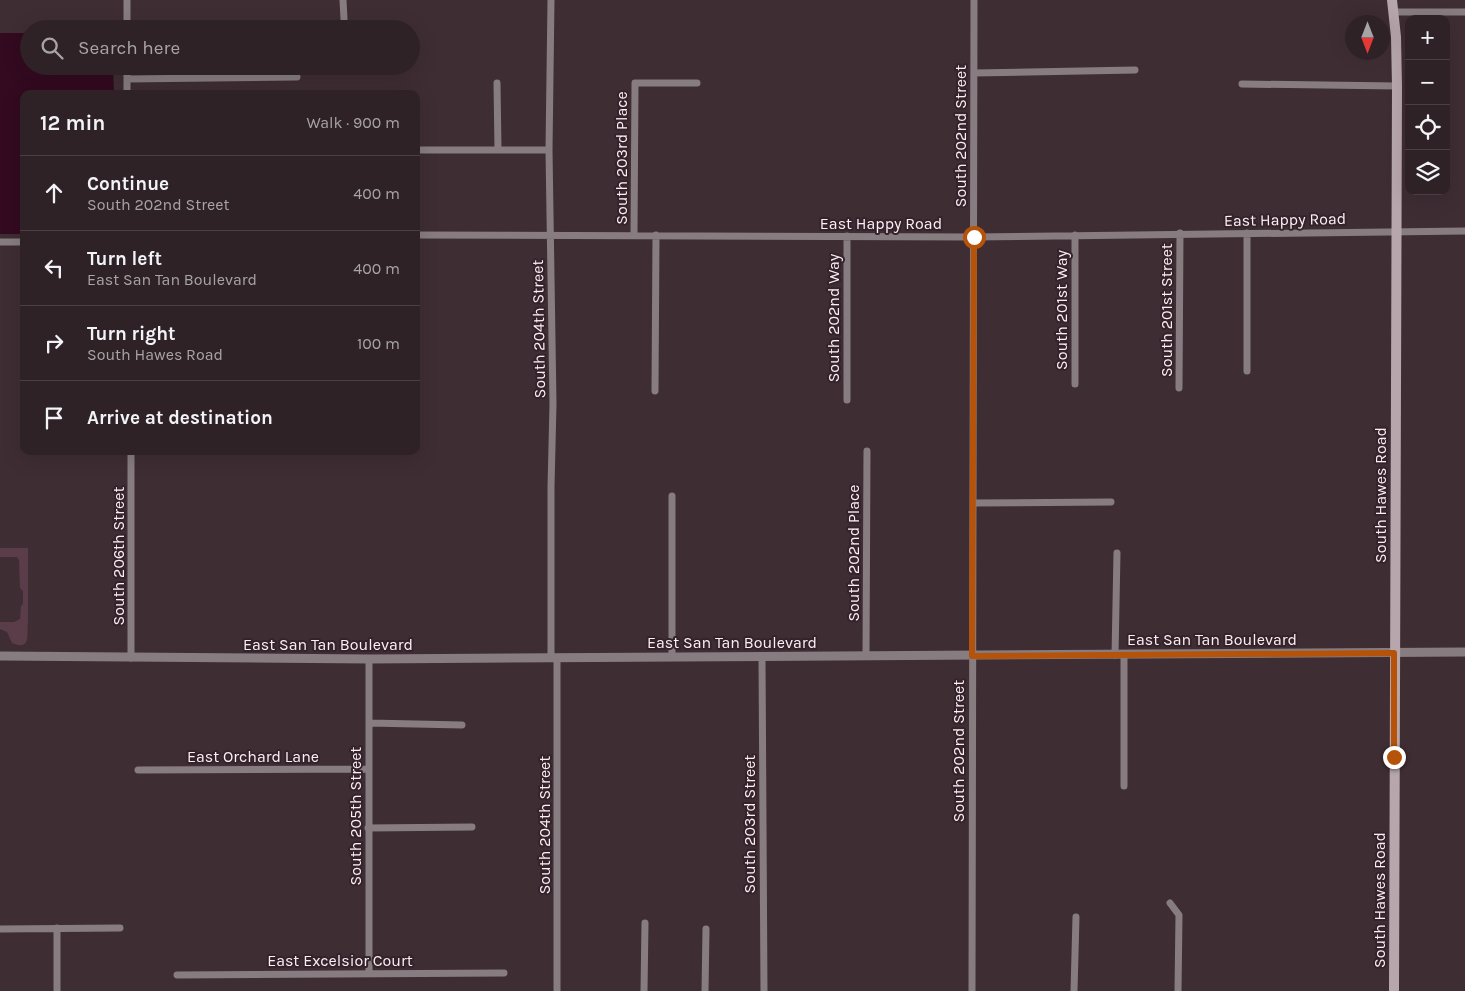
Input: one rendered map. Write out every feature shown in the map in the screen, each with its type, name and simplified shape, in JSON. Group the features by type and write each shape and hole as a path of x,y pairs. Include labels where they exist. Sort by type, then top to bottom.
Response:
{"main road":[{"name":"South Hawes Road","path":"1392,0 1397,86 1394,991"}],"street":[{"path":"127,0 127,20"},
{"path":"343,0 344,19"},
{"name":"South 204th Street","path":"551,0 549,150 553,404 551,488 557,991"},
{"name":"South 202nd Street","path":"972,991 974,0"},
{"path":"1394,12 1465,12"},
{"path":"974,73 1135,70"},
{"path":"127,75 127,90"},
{"path":"127,79 297,78"},
{"path":"497,83 498,150"},
{"name":"South 203rd Place","path":"634,235 635,83 697,83"},
{"path":"1242,84 1397,86"},
{"path":"420,150 549,150"},
{"name":"East Happy Road","path":"420,235 974,237 1465,231"},
{"name":"South 201st Street","path":"1179,388 1180,233"},
{"path":"1247,233 1247,372"},
{"path":"655,391 656,235"},
{"name":"South 201st Way","path":"1075,235 1075,384"},
{"name":"South 202nd Way","path":"847,236 847,400"},
{"path":"0,242 20,242"},
{"name":"South 202nd Place","path":"866,656 867,451"},
{"name":"South 206th Street","path":"131,455 131,658"},
{"path":"672,496 672,657"},
{"path":"974,503 1111,502"},
{"path":"1117,553 1124,786"},
{"name":"East San Tan Boulevard","path":"0,656 369,659 1465,652"},
{"name":"South 203rd Street","path":"762,657 764,991"},
{"name":"South 205th Street","path":"369,659 369,974"},
{"path":"369,724 462,725"},
{"name":"East Orchard Lane","path":"138,770 368,769"},
{"path":"368,828 472,827"},
{"path":"1170,903 1179,915 1178,991"},
{"path":"1074,991 1076,917"},
{"path":"644,991 645,924"},
{"path":"57,928 57,990"},
{"path":"0,929 120,928"},
{"path":"705,991 706,929"},
{"name":"East Excelsior Court","path":"177,975 504,973"}],"shaded area":[{"path":"0,33 20,33 20,75 113,75 114,90 20,90 20,234 0,234"},
{"path":"0,548 28,548 28,635 26,643 23,645 12,643 7,632 0,629 0,622 14,622 20,619 23,591 20,588 19,560 17,557 0,557"}],"route":[{"path":"974,237 972,656 1394,653 1394,757"}]}
